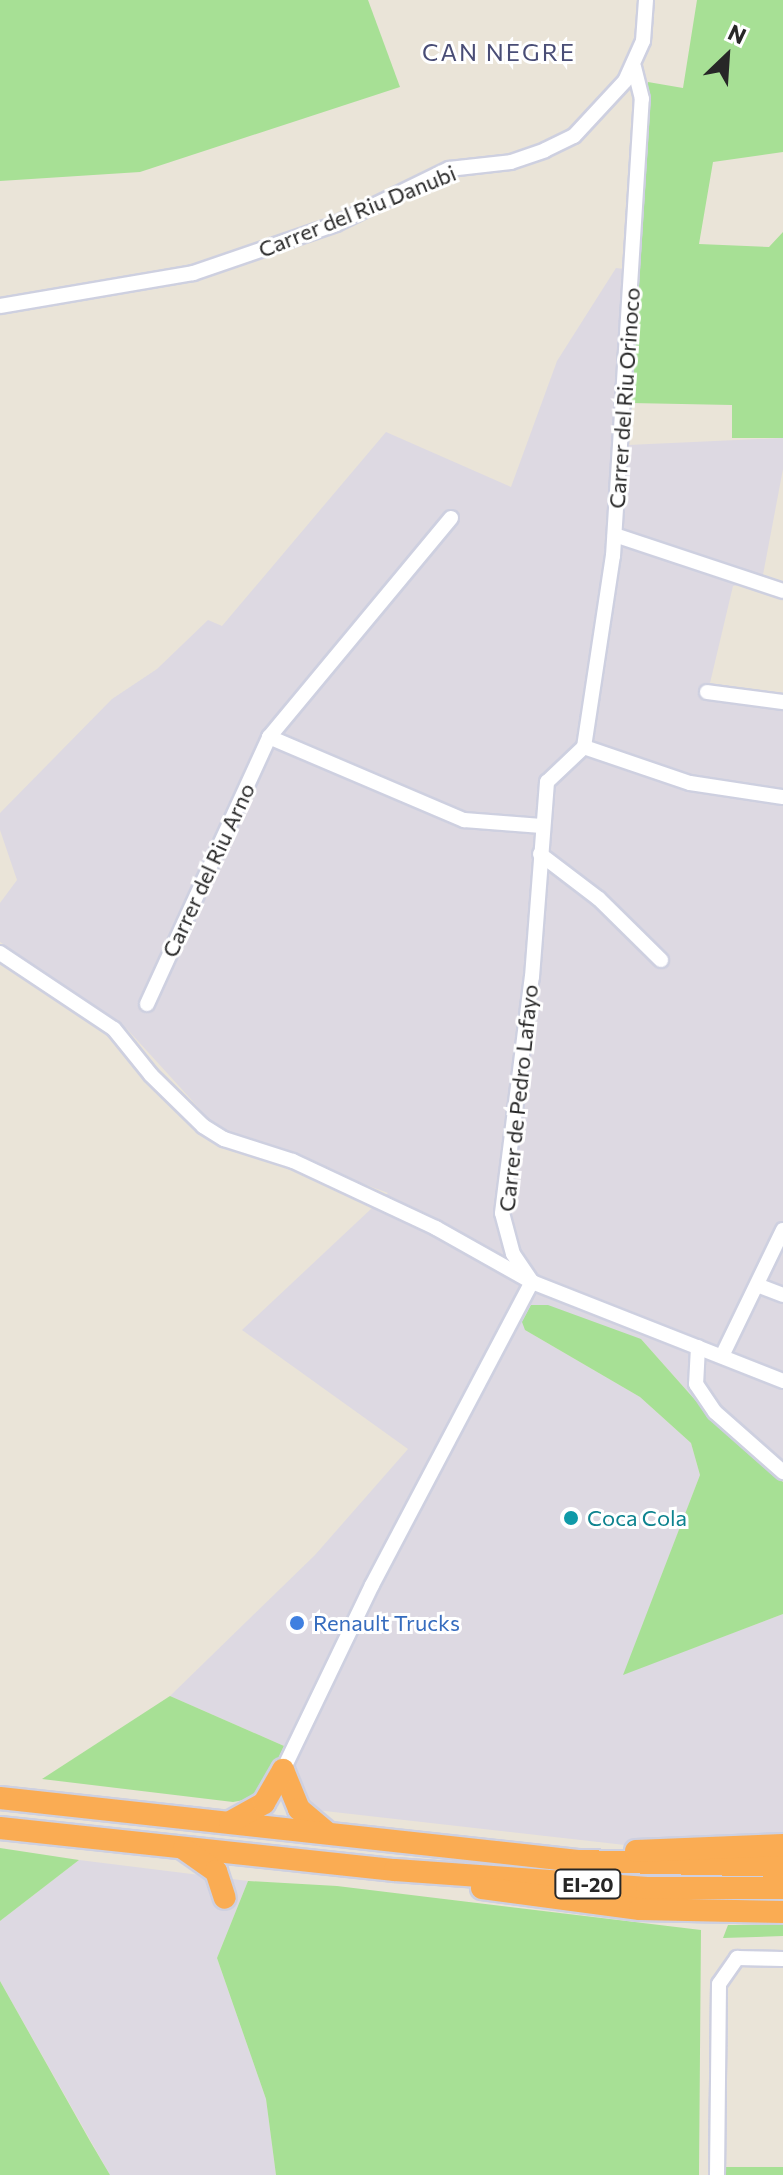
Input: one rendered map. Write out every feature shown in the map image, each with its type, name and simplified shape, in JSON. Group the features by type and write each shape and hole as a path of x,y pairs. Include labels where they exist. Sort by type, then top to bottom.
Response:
{"highway":[{"path":"230,1822 264,1803 283,1770"},
{"path":"283,1770 299,1809 325,1831"},
{"name":"EI-20","path":"0,1798 325,1831 578,1861 783,1866"},
{"name":"EI-20","path":"0,1828 395,1870 647,1888 783,1888"},
{"path":"578,1861 615,1852 783,1845"},
{"path":"179,1847 216,1871 225,1898 243,1867 264,1854"},
{"path":"395,1870 421,1879 640,1909 783,1912"},
{"path":"640,1909 656,1915 783,1921"}],"street":[{"name":"Carrer del Riu Orinoco","path":"584,747 615,535 642,99 634,67 643,41 646,0"},
{"name":"Carrer del Riu Danubi","path":"0,306 193,273 336,224 449,169 511,162 545,150 574,136 606,107 634,67"},
{"name":"Carrer del Riu Arno","path":"147,1004 269,737 451,518"},
{"path":"615,535 783,591"},
{"path":"707,692 783,702"},
{"path":"269,737 464,820 542,826"},
{"path":"584,747 690,783 783,797"},
{"name":"Carrer de Pedro Lafayo","path":"532,1282 513,1254 502,1213 532,977 547,782 584,747"},
{"path":"540,854 599,899 661,960"},
{"path":"0,953 114,1029 151,1075 203,1126 268,1156 293,1161 436,1228 532,1282 783,1381"},
{"path":"722,1356 783,1230"},
{"path":"283,1770 372,1585 532,1282"},
{"path":"757,1285 783,1295"},
{"path":"698,1347 696,1384 715,1412 783,1472"},
{"path":"717,2175 719,1984 737,1958 783,1959"}],"shaded area":[{"path":"616,268 641,271 628,445 783,438 783,469 762,580 733,586 710,683 783,694 783,1463 712,1397 704,1410 641,1339 525,1330 640,1397 691,1443 700,1475 624,1674 783,1614 783,1839 625,1845 316,1810 295,1794 284,1746 170,1696 315,1555 408,1449 242,1330 388,1193 218,1129 127,1029 0,942 0,903 17,880 0,830 0,813 112,699 157,669 208,620 222,626 386,432 511,487 557,361"},
{"path":"79,1860 248,1881 217,1958 266,2099 276,2175 110,2175 0,1981 0,1921"}],"green space":[{"path":"0,0 368,0 400,87 140,172 0,181"},
{"path":"697,0 783,0 783,152 713,162 699,244 769,247 783,232 783,438 732,438 732,405 631,403 648,82 683,88"},
{"path":"531,1305 548,1305 641,1339 704,1410 783,1482 783,1614 623,1675 700,1475 691,1443 640,1397 525,1330 522,1322"},
{"path":"170,1696 284,1746 260,1797 233,1802 42,1779"},
{"path":"0,1848 79,1860 0,1921"},
{"path":"248,1881 337,1886 701,1930 699,2175 276,2175 266,2099 217,1958"},
{"path":"728,1925 783,1925 783,1936 723,1938"},
{"path":"0,1981 90,2141 110,2175 0,2175"},
{"path":"723,2167 783,2167 783,2175 723,2175"}],"place":[{"name":"Coca Cola","path":"571,1518"},
{"name":"Renault Trucks","path":"297,1623"}],"district":[{"name":"CAN NEGRE","path":"499,52"}]}
